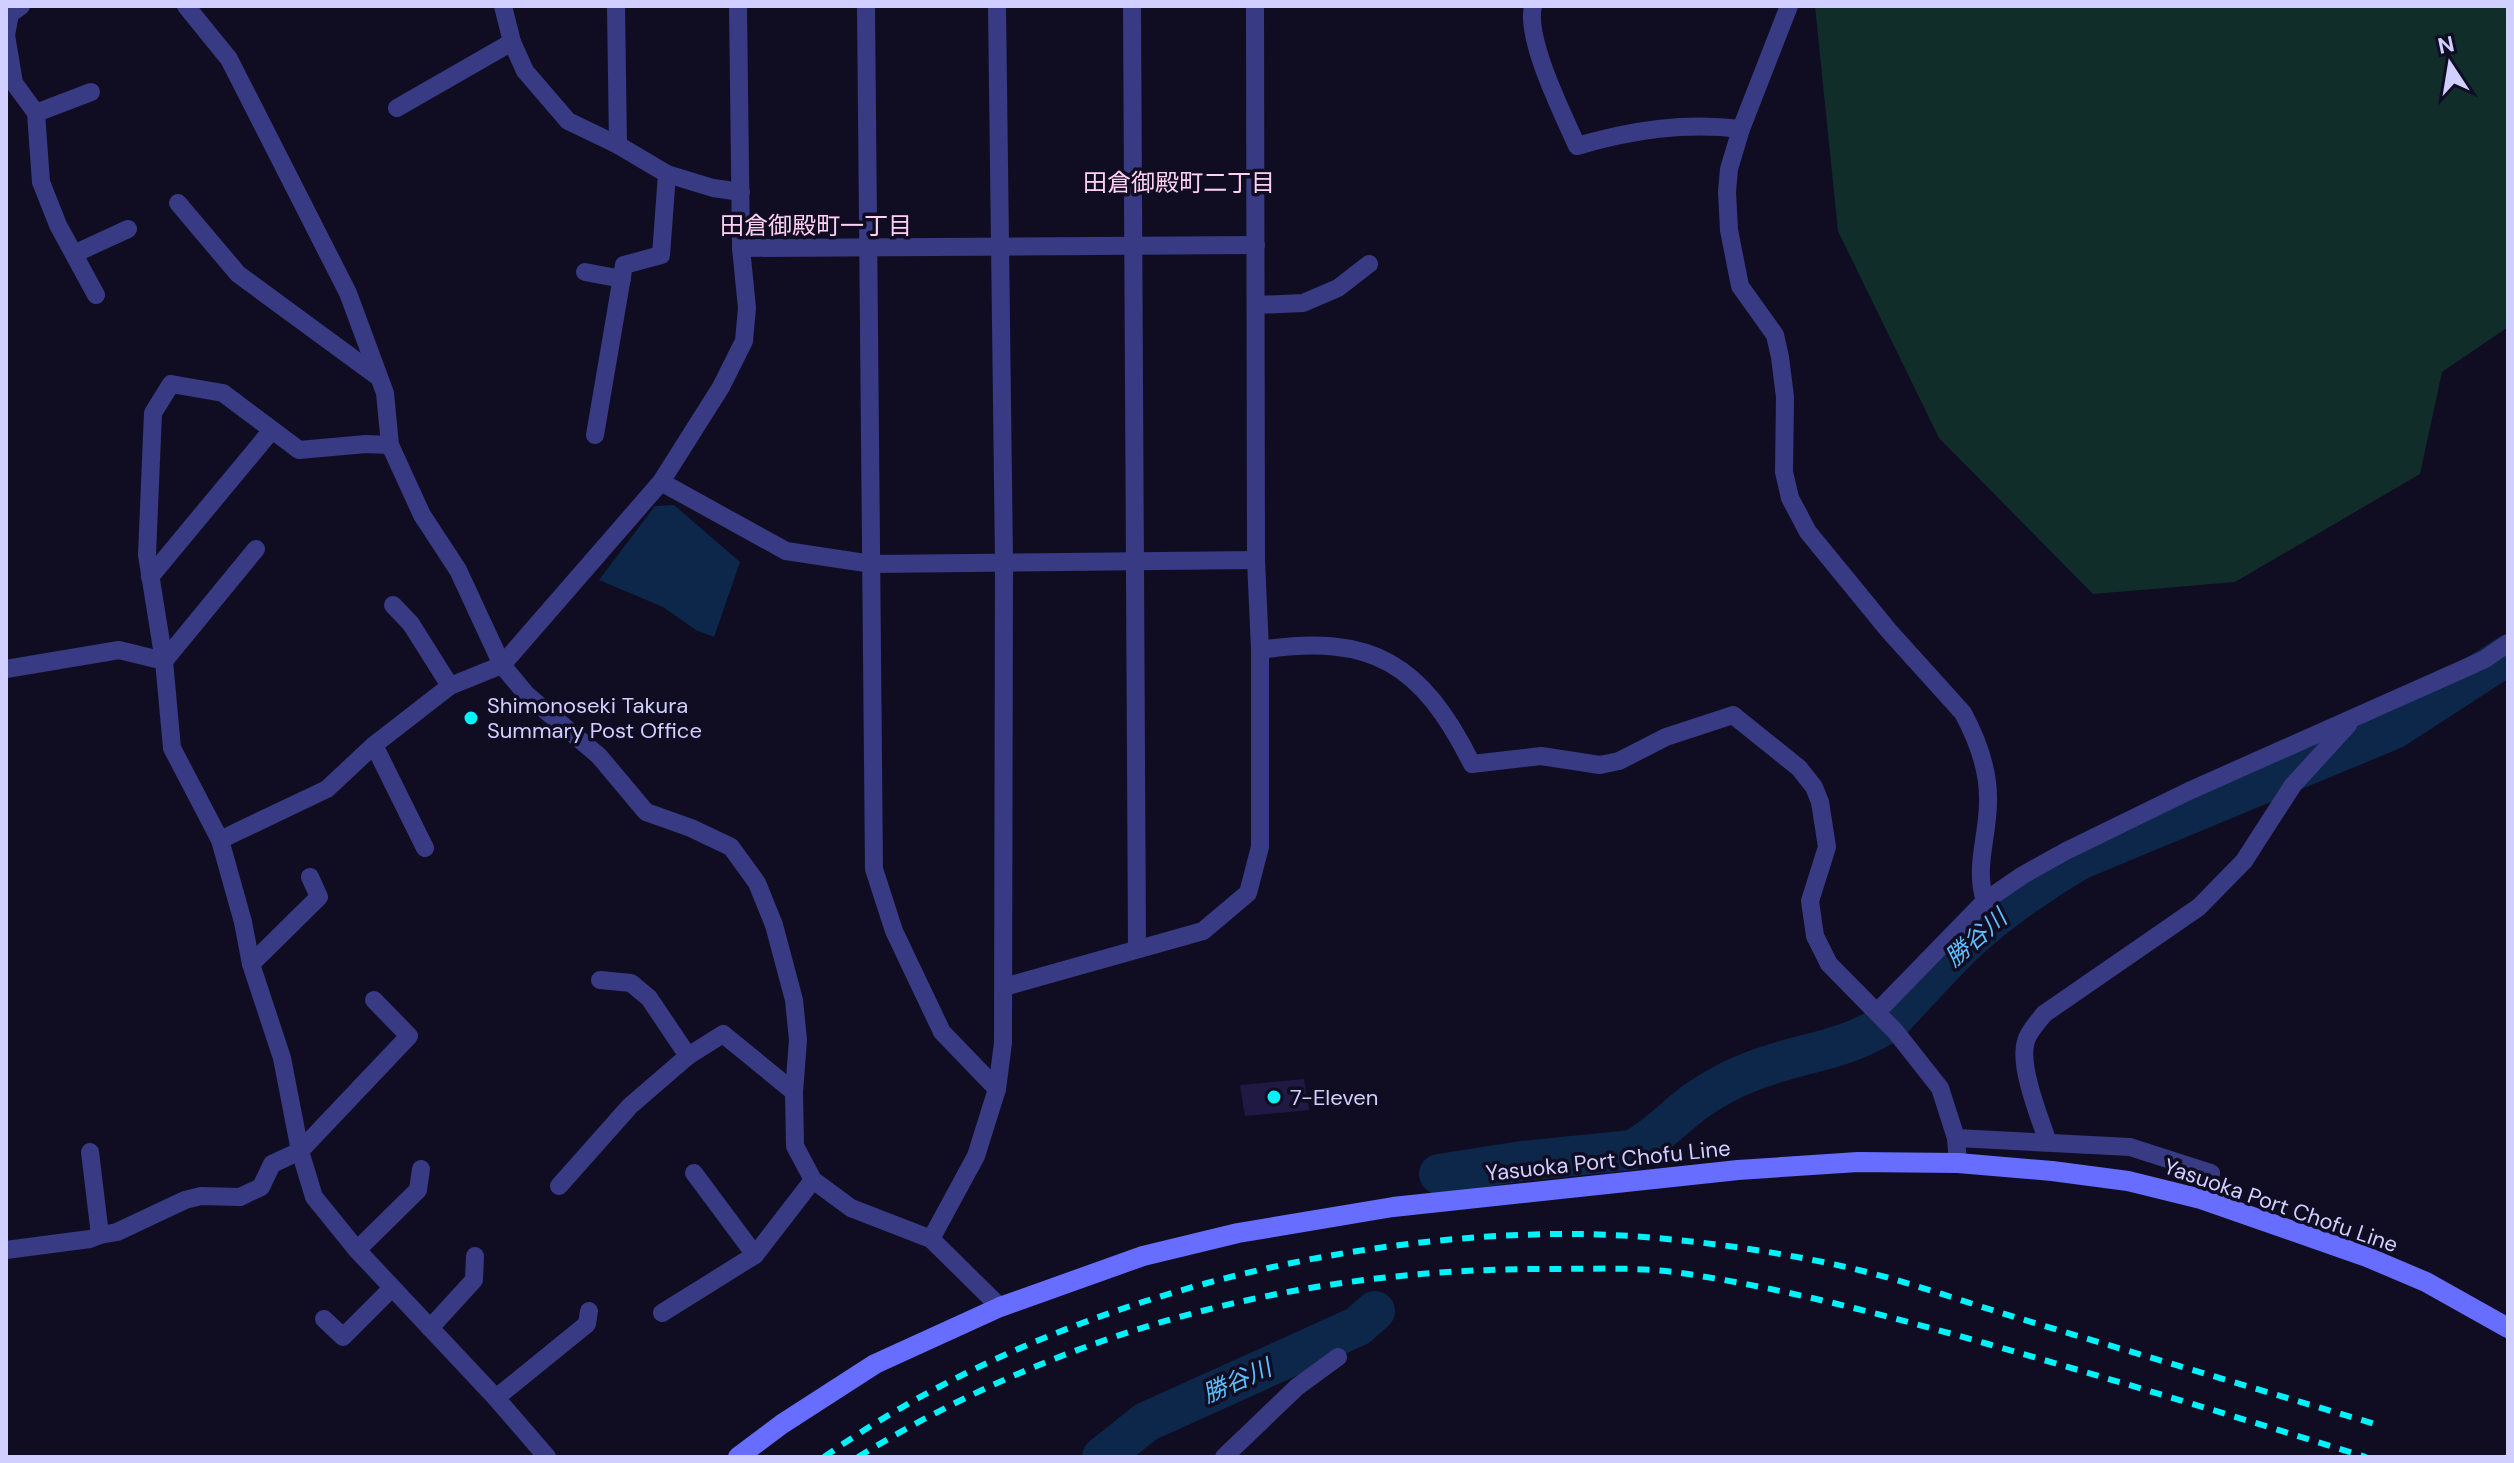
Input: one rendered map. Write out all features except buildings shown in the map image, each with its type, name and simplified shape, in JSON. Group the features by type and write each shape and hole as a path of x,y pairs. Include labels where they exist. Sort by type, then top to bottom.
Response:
{"main road":[{"name":"Yasuoka Port Chofu Line","path":"738,1457 782,1424 875,1364 1000,1307 1143,1256 1190,1244 1393,1207 1738,1170 1858,1162 1958,1163 2128,1181 2201,1199 2382,1263 2426,1282 2508,1328"}],"street":[{"path":"21,6 10,14 6,35 14,83 36,113 41,182 58,225 76,253 96,295"},
{"path":"186,6 229,59 348,293 385,393 390,445 422,515 458,570 502,665 526,694 599,756 646,812 731,847 757,883 774,925 794,1000 798,1040 794,1092 795,1146 813,1180 851,1208 931,1239 1000,1307"},
{"path":"503,6 512,42 525,71 568,121 618,145 667,174 713,188 741,192"},
{"path":"616,6 618,145"},
{"path":"220,840 327,789 374,745 450,686 502,665 661,482 721,387 744,341 747,308 741,248 738,6"},
{"path":"866,6 874,869 894,931 942,1032 997,1089"},
{"path":"931,1239 976,1156 997,1089 1003,1043 1004,561 997,6"},
{"path":"1132,6 1137,948"},
{"path":"1004,987 1203,931 1248,893 1260,847 1255,6"},
{"path":"1533,6 1532,22 1545,72 1577,146 1641,130 1712,126 1741,129"},
{"path":"1789,6 1741,129 1729,169 1729,230 1740,286 1775,335 1785,397 1784,472 1790,498 1808,532 1889,631 1963,713 1971,728 1984,765 1988,802 1979,866 1985,901"},
{"path":"397,108 512,42"},
{"path":"36,113 91,92"},
{"path":"595,435 624,265 661,255 667,174"},
{"path":"178,203 238,274 378,376"},
{"path":"76,253 128,229"},
{"path":"741,248 1256,245"},
{"path":"1256,305 1303,303 1338,288 1369,264"},
{"path":"585,272 622,279"},
{"path":"390,445 299,450 223,393 171,384 153,413 147,555 164,661 172,748 220,840 243,922 251,964 282,1058 300,1151 314,1197 357,1250 547,1457"},
{"path":"150,577 272,430"},
{"path":"661,482 786,551 872,564 1256,560"},
{"path":"164,661 256,549"},
{"path":"393,605 411,624 450,686"},
{"path":"1879,1014 1985,901 2066,851 2189,791 2485,659 2508,643"},
{"path":"1260,650 1289,645 1330,646 1360,650 1387,660 1406,672 1429,694 1452,725 1472,764 1541,756 1600,765 1631,756 1666,737 1733,715 1799,768 1814,787 1820,802 1827,847 1810,901 1815,936 1829,964 1895,1031 1940,1088 1956,1138 1958,1163"},
{"path":"6,669 119,650 164,661"},
{"path":"2048,1142 2032,1096 2024,1053 2026,1039 2044,1014 2199,907 2244,861 2293,785 2355,717"},
{"path":"374,745 425,848"},
{"path":"251,964 319,897 310,877"},
{"path":"600,980 631,983 649,998 688,1056"},
{"path":"6,1250 90,1239 117,1232 185,1200 201,1196 240,1197 261,1187 272,1164 300,1151 409,1036 374,1000"},
{"path":"559,1186 630,1106 688,1056 723,1034 794,1092"},
{"path":"1956,1138 2130,1147 2211,1173 2201,1199"},
{"path":"90,1152 100,1235"},
{"path":"357,1250 418,1190 421,1169"},
{"path":"694,1173 755,1255"},
{"path":"662,1313 755,1255 813,1180"},
{"path":"430,1328 474,1280 475,1256"},
{"path":"324,1319 343,1337 392,1288"},
{"path":"496,1398 587,1324 589,1311"},
{"path":"1224,1457 1286,1397 1338,1357"}],"green space":[{"path":"1815,6 2508,6 2508,327 2442,372 2420,474 2235,582 2093,594 1939,438 1838,231"}],"water":[{"path":"674,505 740,562 714,637 696,630 663,607 599,580 655,506"}],"waterway":[{"name":"勝谷川","path":"1439,1174 1522,1161 1632,1150 1696,1101 1729,1081 1768,1065 1842,1045 1893,1019 1967,941 2021,898 2079,860 2394,729 2508,655"},
{"name":"勝谷川","path":"1102,1457 1146,1422 1358,1326 1375,1311"}],"railway":[{"path":"824,1457 906,1405 995,1359 1088,1321 1185,1289 1284,1265 1383,1247 1483,1237 1580,1234 1714,1244 1846,1267 2378,1425"},
{"path":"858,1457 938,1412 1020,1373 1104,1341 1190,1314 1277,1294 1366,1280 1456,1272 1548,1269 1658,1270 1793,1294 1871,1312 2083,1371 2366,1457"}],"place":[{"name":"Shimonoseki Takura Summary Post Office","path":"471,718"},
{"name":"7-Eleven","path":"1274,1097"}],"district":[{"name":"田倉御殿町二丁目","path":"1179,183"},
{"name":"田倉御殿町一丁目","path":"816,226"}]}
